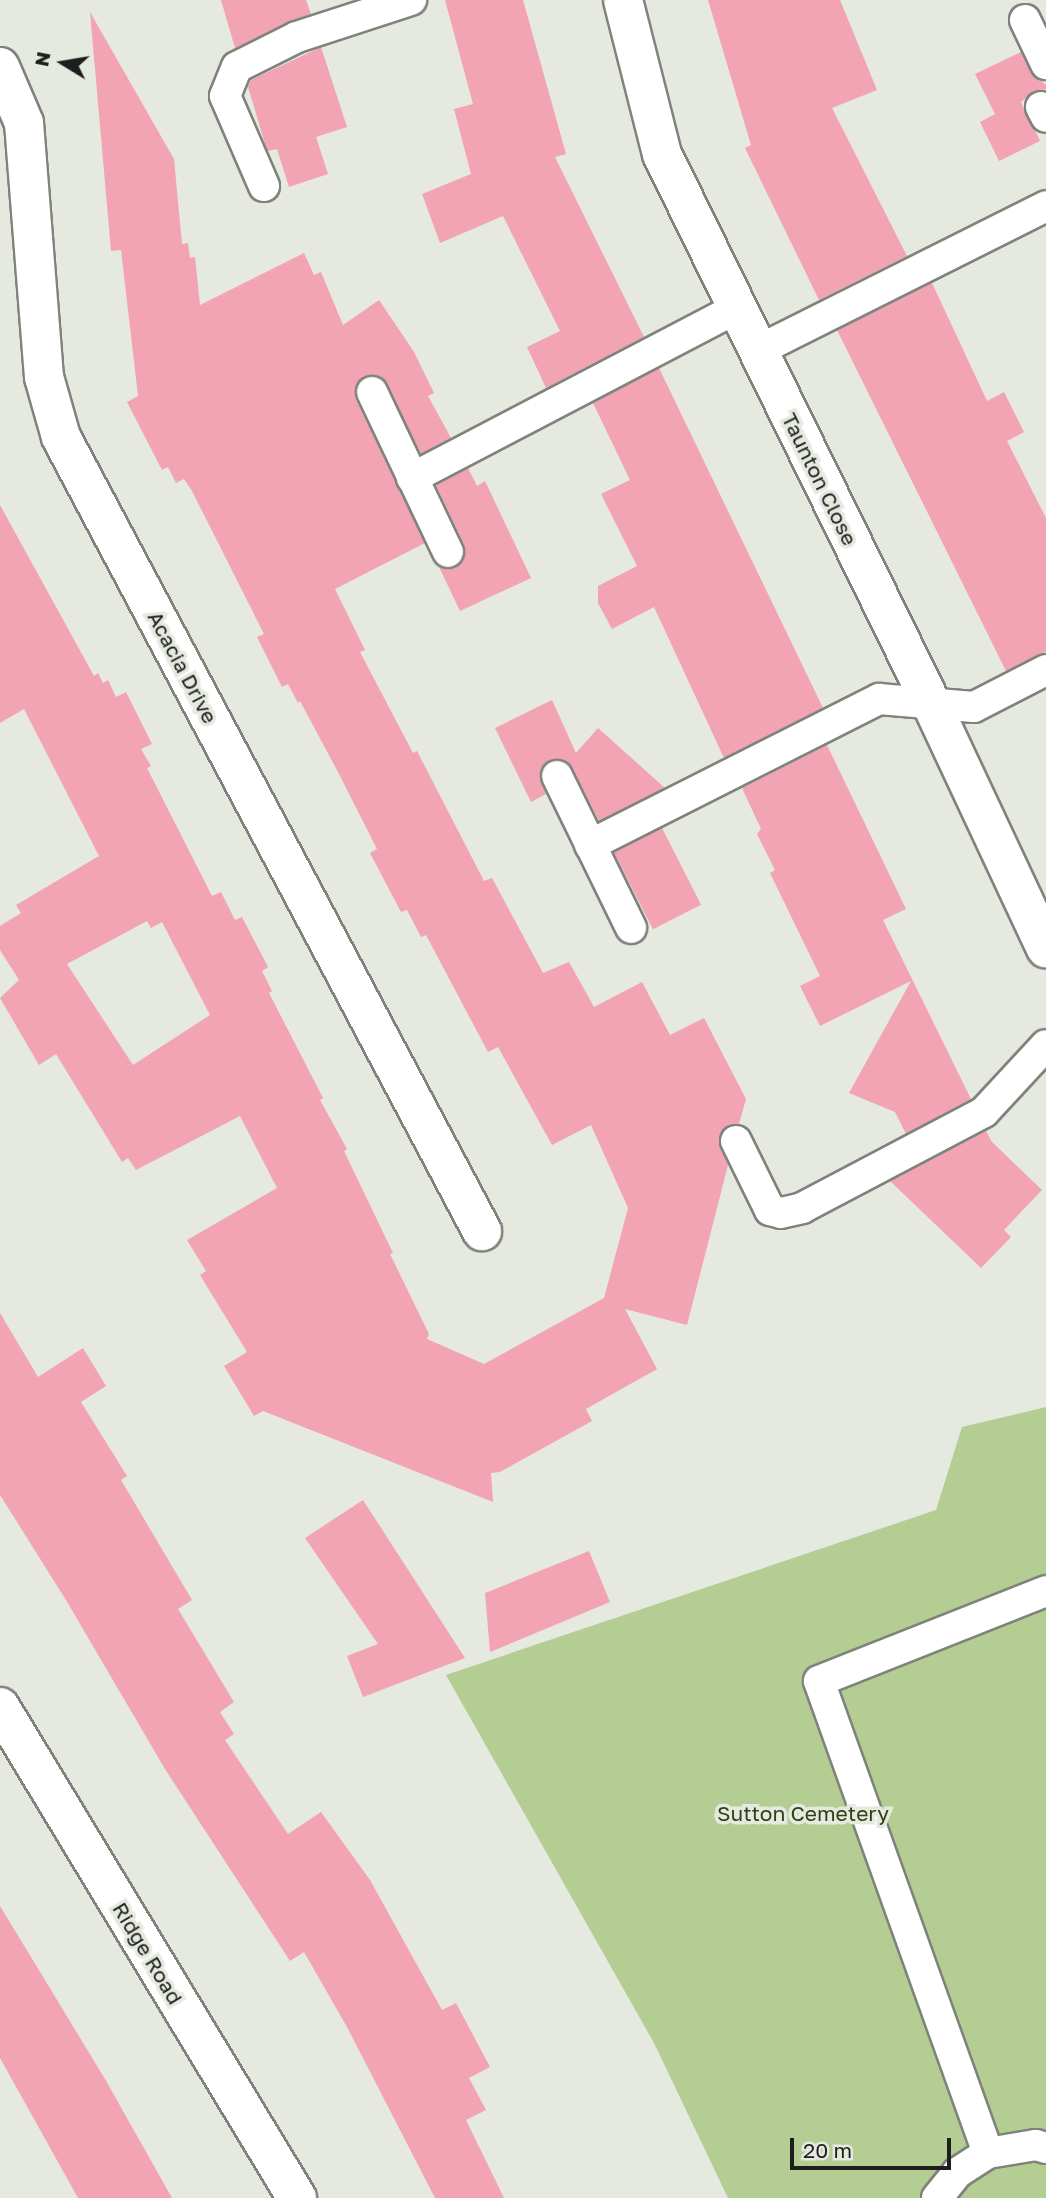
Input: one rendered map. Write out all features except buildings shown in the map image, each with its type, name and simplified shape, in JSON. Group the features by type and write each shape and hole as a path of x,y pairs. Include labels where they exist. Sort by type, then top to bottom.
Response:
{"street":[{"name":"Taunton Close","path":"624,0 662,155 931,704 1046,948"},
{"name":"Acacia Drive","path":"0,67 24,123 44,377 61,437 482,1231"},
{"name":"Ridge Road","path":"0,1707 297,2198"}],"lane":[{"path":"264,186 225,96 237,67 297,37 411,0"},
{"path":"1025,20 1046,64"},
{"path":"757,351 1046,206"},
{"path":"412,478 737,309"},
{"path":"372,392 448,552"},
{"path":"590,845 879,699 974,707 1046,670"},
{"path":"557,776 631,928"},
{"path":"736,1142 770,1210 781,1213 803,1208 984,1112 1046,1045"},
{"path":"988,2153 819,1681 1046,1591"},
{"path":"937,2198 957,2173 988,2153 1036,2145 1046,2148"}],"green space":[{"name":"Sutton Cemetery","path":"1046,1407 1046,2198 728,2198 654,2043 446,1675 936,1510 962,1427"}]}
